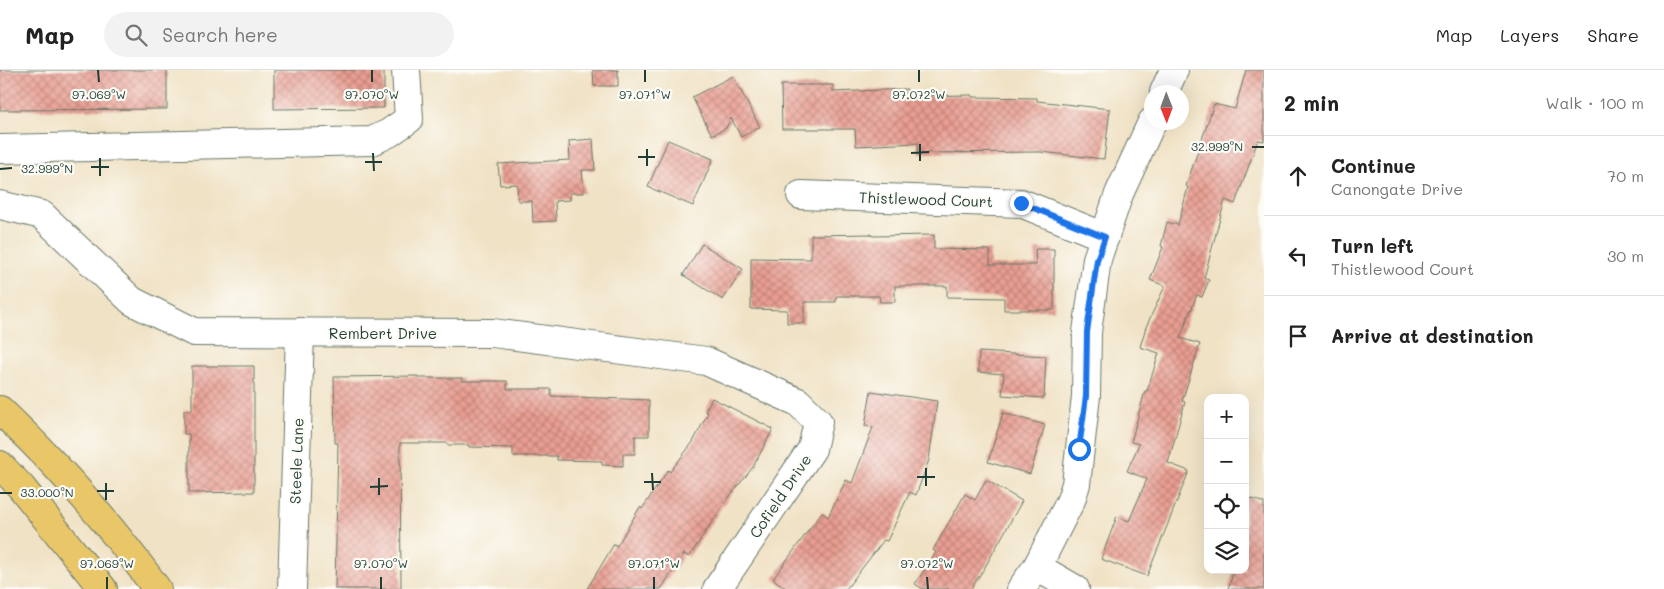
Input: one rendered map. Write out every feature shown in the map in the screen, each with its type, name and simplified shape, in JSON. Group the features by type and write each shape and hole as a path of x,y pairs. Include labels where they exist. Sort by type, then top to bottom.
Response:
{"main road":[{"path":"0,410 35,443 92,506 157,589"},
{"path":"0,465 21,487 103,589"}],"street":[{"path":"0,149 372,141 389,133 409,119 406,70"},
{"path":"1167,85 1174,70"},
{"path":"1021,589 1037,567 1071,500 1076,484 1086,396 1087,332 1097,260 1119,194 1148,130"},
{"name":"Thistlewood Court","path":"801,195 1021,203 1105,237"},
{"name":"Rembert Drive","path":"0,205 42,215 132,301 194,332 493,333 706,361 798,402"},
{"name":"Steele Lane","path":"292,589 300,332"},
{"name":"Cofield Drive","path":"717,589 812,449 818,422 798,402"},
{"path":"1037,567 1075,589"}],"building":[{"path":"0,70 167,70 167,109 0,110"},
{"path":"274,70 384,70 384,108 274,109"},
{"path":"593,70 618,70 618,86 594,86"},
{"path":"1246,70 1264,70 1264,141 1258,140 1235,204 1225,200 1204,278 1209,280 1202,297 1197,295 1180,338 1200,344 1182,401 1185,402 1168,463 1189,471 1147,576 1101,559 1117,516 1129,521 1147,479 1127,471 1139,444 1131,442 1145,391 1147,391 1159,353 1140,347 1146,327 1165,286 1150,280 1163,247 1161,246 1167,222 1178,225 1188,187 1186,186 1214,104 1235,109"},
{"path":"733,76 760,127 741,137 731,118 726,128 712,135 692,97"},
{"path":"781,85 833,85 833,92 907,89 907,96 972,95 972,97 1037,98 1037,101 1110,109 1104,159 1041,152 918,153 918,143 856,146 855,129 782,129"},
{"path":"593,139 595,170 582,170 584,193 570,193 570,200 555,201 556,221 533,222 532,201 518,201 517,184 500,185 498,164 570,160 569,141"},
{"path":"668,140 713,159 693,206 648,187"},
{"path":"871,234 872,236 934,235 934,249 990,250 990,265 1036,265 1035,249 1054,249 1054,310 1004,310 1004,298 947,297 947,286 895,286 895,302 880,302 879,296 836,296 836,302 804,302 804,323 787,323 787,310 751,309 751,258 811,259 811,235"},
{"path":"702,244 743,269 723,300 683,275"},
{"path":"979,352 1046,356 1044,398 1002,395 1004,374 978,372"},
{"path":"192,366 254,366 254,492 189,493 189,434 184,434 184,410 192,410"},
{"path":"418,376 418,378 462,378 462,381 507,381 507,389 551,389 551,396 649,400 649,436 635,436 635,454 623,454 623,466 602,465 602,461 557,460 557,456 513,456 513,448 469,447 469,445 447,445 447,443 400,443 401,589 335,589 338,443 335,443 334,377"},
{"path":"871,391 937,401 929,460 916,495 910,492 887,541 884,540 846,589 787,589 773,579 822,512 828,517 846,480 852,483 873,427 865,426"},
{"path":"712,398 773,429 753,467 723,505 689,557 684,554 661,589 587,589 614,544 617,546 640,507 642,509 668,470 670,472 693,442 708,413 705,411"},
{"path":"1003,413 1045,425 1030,474 988,462"},
{"path":"986,480 1022,501 971,589 923,589 915,584 936,552 933,550 965,494 975,500"},
{"path":"1249,497 1264,503 1264,589 1228,589 1233,574 1249,574"}],"route":[{"path":"1021,203 1105,237 1097,260 1087,332 1086,396 1079,449"}]}
